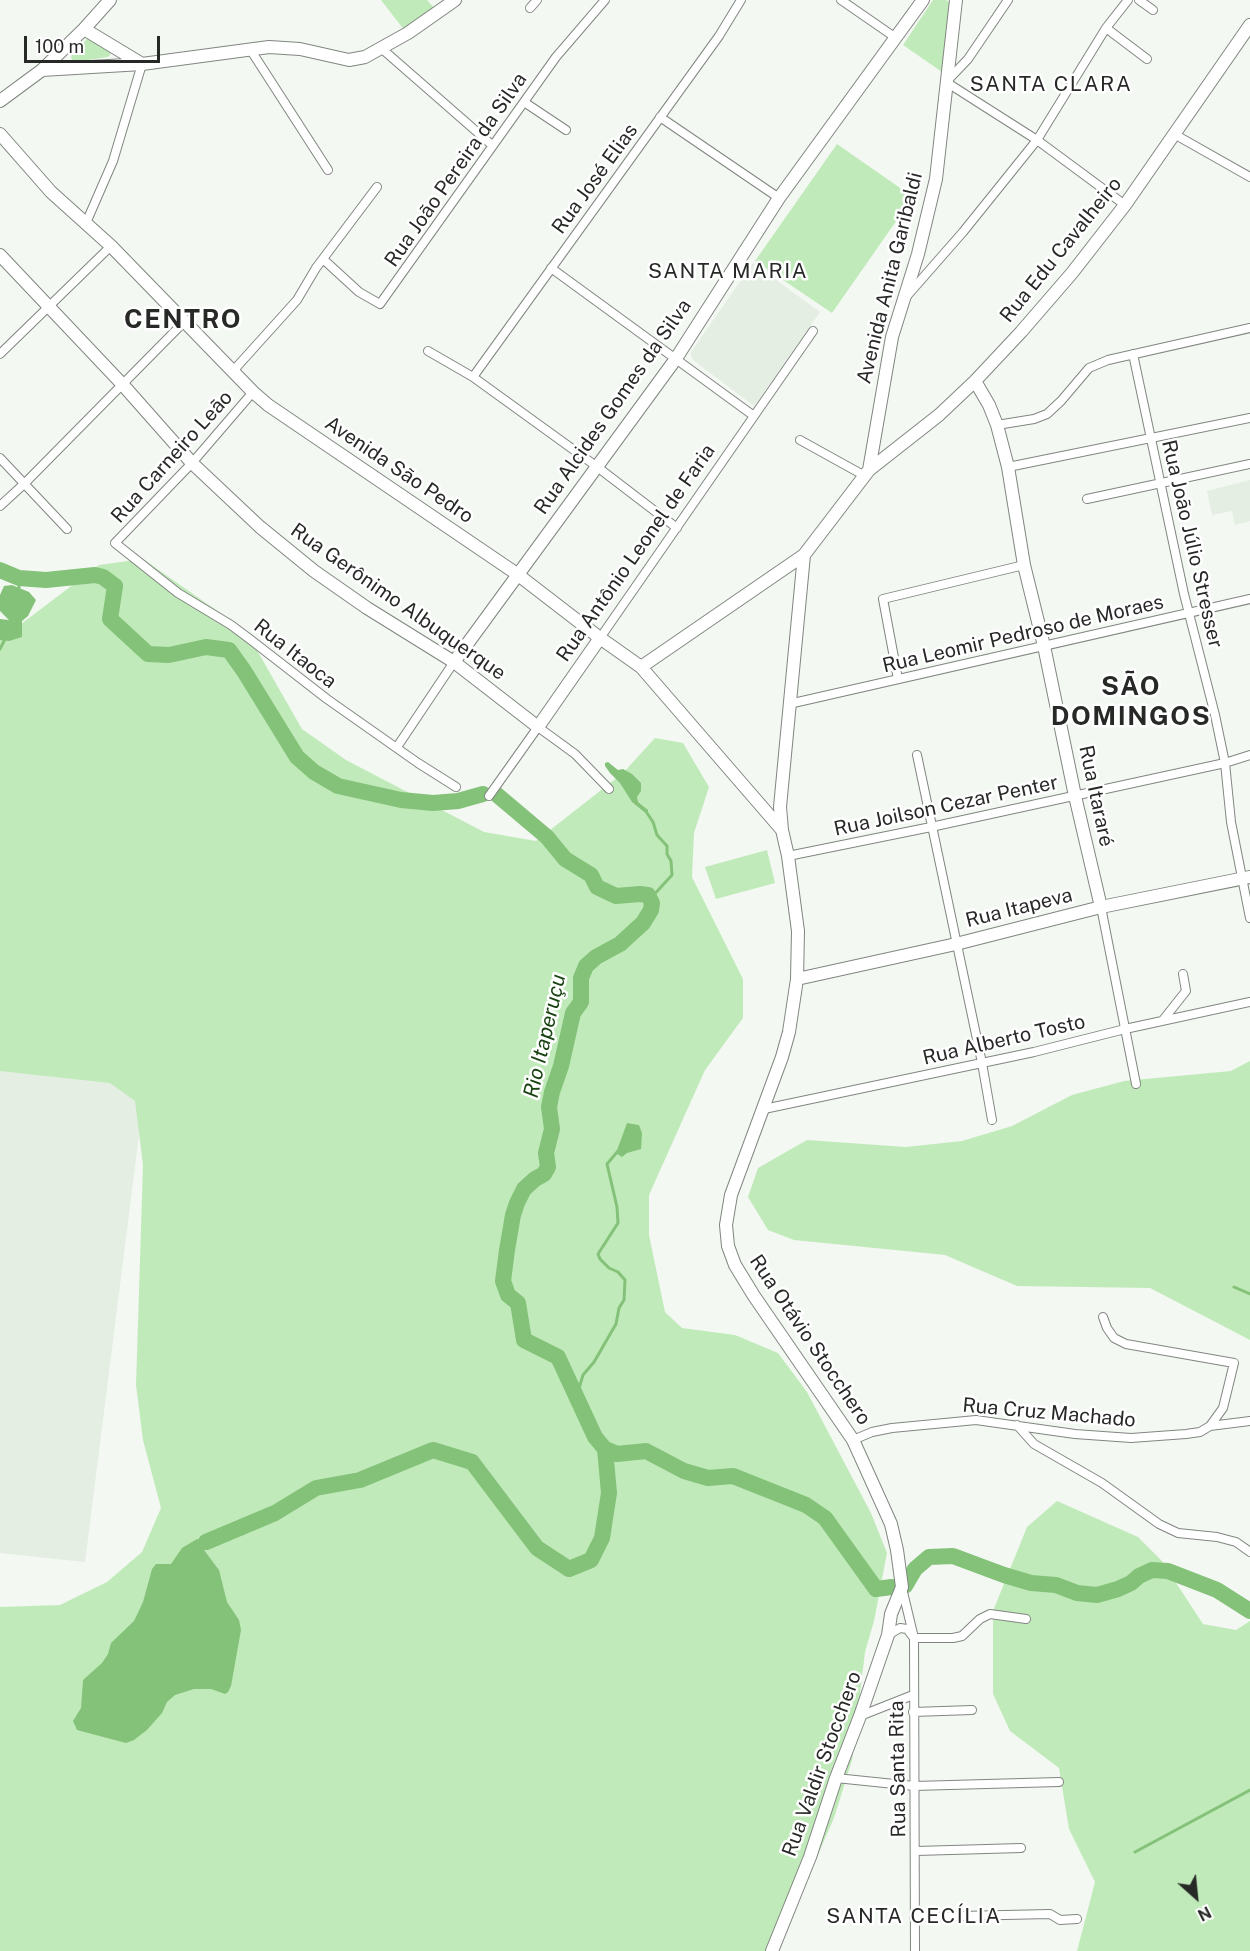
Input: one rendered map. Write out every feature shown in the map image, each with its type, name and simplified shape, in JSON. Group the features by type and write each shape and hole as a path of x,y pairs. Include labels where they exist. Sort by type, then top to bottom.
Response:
{"street":[{"path":"0,101 42,70 110,0"},
{"path":"42,70 142,64 250,49 283,47 349,60 365,57 408,33 455,0"},
{"path":"531,8 537,0"},
{"name":"Rua João Pereira da Silva","path":"323,260 359,292 380,303 556,57 605,0"},
{"name":"Rua José Elias","path":"473,377 719,36 741,0"},
{"path":"841,0 896,38"},
{"name":"Rua Alcides Gomes da Silva","path":"397,747 517,574 675,360 779,198 923,0"},
{"path":"1008,0 968,59 946,82 1037,140 1125,205"},
{"path":"904,299 1037,140 1106,28 1128,0"},
{"path":"1139,0 1153,10"},
{"name":"Avenida Anita Garibaldi","path":"804,555 867,473 876,434 892,336 918,254 936,179 955,1"},
{"name":"Rua Edu Cavalheiro","path":"867,473 939,415 1021,332 1125,205 1250,25"},
{"path":"1106,28 1147,59"},
{"path":"84,29 142,64"},
{"path":"381,48 492,145"},
{"path":"250,49 328,170"},
{"path":"86,223 113,161 142,64"},
{"path":"524,102 566,130"},
{"path":"660,117 779,198"},
{"name":"Avenida São Pedro","path":"0,134 51,192 111,246 253,392 517,574 641,667 782,830"},
{"path":"1174,134 1250,177"},
{"path":"233,371 297,300 323,260 377,187"},
{"path":"0,354 111,246"},
{"path":"918,254 923,264 929,266 936,263"},
{"name":"Rua Gerônimo Albuquerque","path":"0,255 123,385 192,463 260,527 314,571 367,608 454,662 575,754 609,789"},
{"path":"551,268 754,416"},
{"path":"0,506 185,321"},
{"path":"998,425 1034,419 1047,414 1089,368 1133,354 1250,328"},
{"name":"Rua Antônio Leonel de Faria","path":"489,796 813,331"},
{"path":"428,351 473,377 596,465 677,528"},
{"name":"Rua João Júlio Stresser","path":"1133,354 1184,594 1225,764 1231,822 1246,878 1250,918"},
{"name":"Rua Itararé","path":"975,381 998,425 1008,467 1024,565 1101,907 1136,1084"},
{"name":"Rua Carneiro Leão","path":"115,543 192,463 253,392"},
{"path":"1008,467 1250,418"},
{"path":"876,434 888,446 904,443"},
{"path":"800,440 867,473"},
{"path":"0,458 67,528"},
{"path":"1087,500 1250,464"},
{"name":"Rua Itaoca","path":"115,543 178,593 231,625 327,699 456,787"},
{"path":"641,667 804,555"},
{"path":"782,830 780,794 804,555"},
{"path":"897,679 883,599 1024,565"},
{"path":"776,574 786,570 795,571 801,592"},
{"name":"Rua Leomir Pedroso de Moraes","path":"789,704 1250,599"},
{"path":"917,755 992,1120"},
{"name":"Rua Joilson Cezar Penter","path":"788,856 1225,764 1250,755"},
{"path":"759,805 770,806 780,794"},
{"name":"Rua Otávio Stocchero","path":"782,830 788,856 798,931 797,979 789,1032 764,1109 731,1195 726,1224 728,1246 735,1265 753,1296 853,1440 891,1524 902,1587"},
{"name":"Rua Itapeva","path":"797,979 956,944 1101,907 1246,878"},
{"path":"1163,1020 1186,991 1183,974"},
{"name":"Rua Alberto Tosto","path":"764,1109 982,1063 1250,1002"},
{"path":"1103,1317 1114,1338 1126,1344 1234,1363 1222,1408 1210,1426"},
{"name":"Rua Cruz Machado","path":"853,1440 882,1430 976,1420 1075,1434 1131,1438 1186,1434 1200,1432 1210,1426 1250,1421"},
{"path":"1017,1425 1034,1444 1102,1483 1159,1524 1178,1533 1217,1537 1236,1542 1250,1552"},
{"name":"Rua Valdir Stocchero","path":"772,1951 810,1857 888,1635 891,1614 902,1587"},
{"name":"Rua Santa Rita","path":"902,1587 914,1638 915,1951"},
{"path":"888,1635 900,1628 907,1629 914,1638 953,1638 962,1636 990,1614 1026,1618"},
{"path":"860,1716 913,1695"},
{"path":"913,1712 972,1710"},
{"path":"836,1778 914,1786 1059,1782"},
{"path":"916,1851 1021,1848"},
{"path":"914,1917 1050,1914 1060,1920 1077,1919"}],"shaded area":[{"path":"381,0 427,0 435,9 405,31"},
{"path":"933,0 946,0 950,3 942,72 903,45"},
{"path":"88,38 111,54 108,57 74,62 71,58 72,54"},
{"path":"837,144 913,197 832,313 755,261"},
{"path":"753,263 820,312 754,406 693,360 691,355"},
{"path":"1250,480 1250,521 1235,525 1232,511 1212,515 1207,491"},
{"path":"143,559 246,631 302,729 346,760 484,832 536,841 623,773 655,738 683,743 709,787 694,833 692,877 743,979 743,1018 705,1070 649,1195 649,1235 665,1312 682,1328 735,1335 778,1353 807,1392 871,1513 887,1553 874,1621 865,1652 852,1760 834,1818 776,1951 0,1951 0,1607 60,1605 107,1582 142,1552 161,1508 143,1440 136,1385 143,1165 135,1101 110,1083 0,1071 0,640 99,565"},
{"path":"12,585 29,592 36,600 28,616 22,621 22,637 9,641 0,640 0,619 9,620 0,611 0,595 4,586"},
{"path":"608,762 618,770 623,769 632,774 641,783 638,802 648,810 648,815 632,802 620,783 610,773 605,766"},
{"path":"767,850 775,883 716,899 705,867"},
{"path":"0,1051 148,1064 85,1562 0,1553"},
{"path":"1250,1061 1250,1340 1150,1288 1017,1286 945,1255 794,1240 768,1230 748,1197 758,1168 807,1140 906,1147 962,1141 1012,1126 1072,1095 1124,1081 1231,1071"},
{"path":"627,1123 639,1125 642,1133 641,1149 622,1157 616,1153"},
{"path":"1057,1501 1138,1537 1161,1560 1203,1624 1236,1630 1250,1621 1250,1951 1077,1951 1095,1882 1069,1829 1059,1768 1010,1731 993,1694 993,1611 1027,1527"},
{"path":"197,1539 206,1542 204,1550 219,1570 227,1602 239,1620 241,1630 228,1692 225,1694 211,1689 194,1689 175,1695 167,1702 162,1713 147,1730 126,1743 77,1730 73,1721 81,1708 83,1680 102,1663 111,1643 134,1621 143,1602 152,1569 156,1564 171,1564 182,1548"}],"waterway":[{"name":"Rio Itaperuçu","path":"0,570 19,578 46,580 95,575 103,577 115,586 110,619 148,654 169,655 206,647 229,650 297,757 314,772 338,786 401,800 433,803 458,801 483,794"},
{"path":"19,578 19,591"},
{"path":"0,649 6,637"},
{"name":"Rio Itaperuçu","path":"496,794 547,837 565,859 591,875 597,887 616,896 648,895 652,903 651,910 643,923 620,944 596,957 586,966 581,978 581,1002 573,1013 549,1107 552,1129 546,1153 548,1167 544,1174 524,1189 517,1203 507,1250 503,1281 508,1295 518,1303 524,1340 558,1357 595,1437 605,1449 617,1454 646,1451 684,1471 708,1478 733,1476 806,1505 825,1518 876,1589 892,1587"},
{"path":"647,813 657,835 667,846 672,875 650,899"},
{"path":"577,1395 583,1375 594,1362 616,1324 619,1308 624,1300 625,1280 618,1272 609,1268 598,1254 618,1223 617,1207 607,1164 618,1151"},
{"path":"1234,1287 1250,1294"},
{"path":"206,1542 275,1513 316,1488 360,1480 433,1450 472,1462 537,1548 569,1569 591,1560 602,1538 609,1493 605,1449"},
{"name":"Rio Itaperuçu","path":"905,1586 915,1569 929,1557 953,1556 1031,1583 1056,1585 1077,1593 1097,1595 1118,1589 1152,1570 1168,1571 1217,1590 1250,1611"},
{"path":"1135,1852 1250,1790"}],"district":[{"name":"SANTA CLARA","path":"1051,85"},
{"name":"SANTA MARIA","path":"728,272"},
{"name":"CENTRO","path":"183,320"},
{"name":"SÃO DOMINGOS","path":"1131,702"},
{"name":"SANTA CECÍLIA","path":"914,1917"}]}
